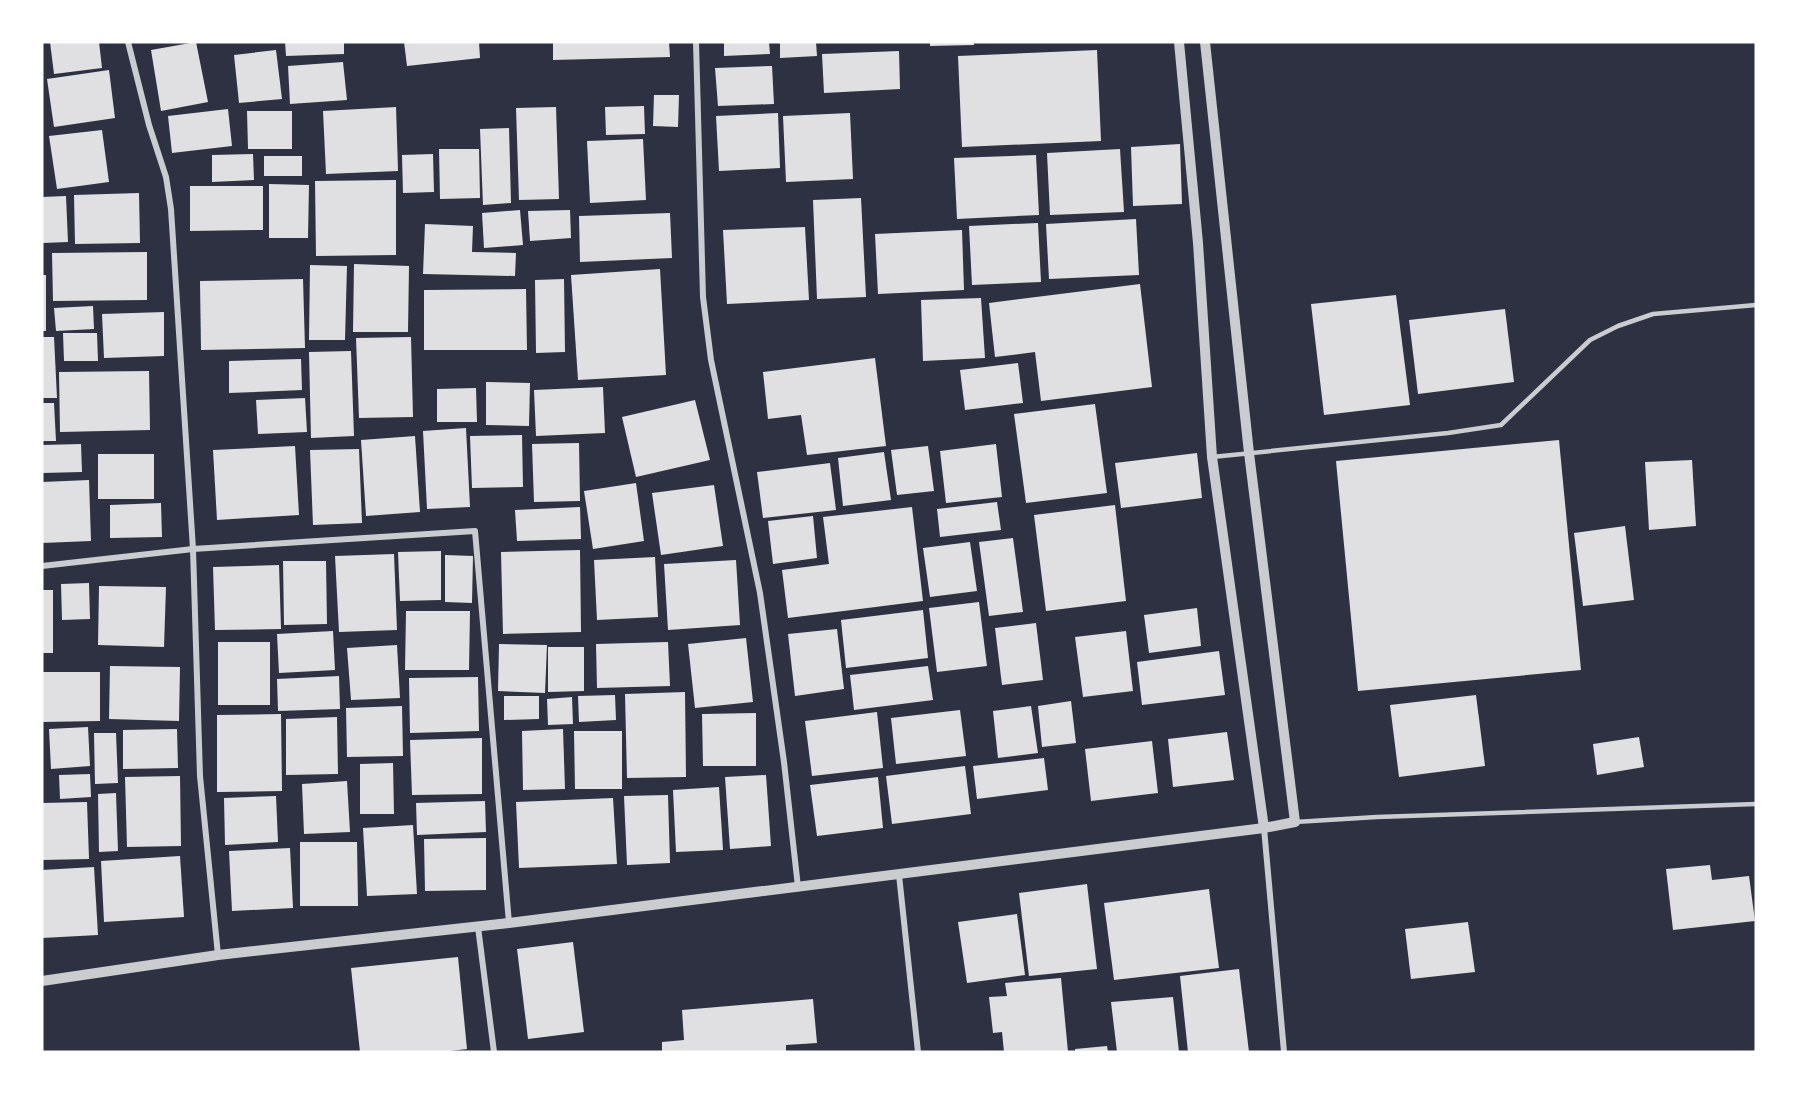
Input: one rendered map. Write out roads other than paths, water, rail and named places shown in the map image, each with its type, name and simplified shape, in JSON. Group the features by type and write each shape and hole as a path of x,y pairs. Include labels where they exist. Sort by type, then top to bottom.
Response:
{"street":[{"path":"128,42 149,125 166,177 171,209 193,549 200,776 218,955"},
{"path":"696,42 703,297 711,360 764,613 798,887"},
{"path":"1179,42 1198,243 1212,457 1264,828 1284,1052"},
{"path":"42,981 218,955 478,927 1264,828 1295,822 1249,453 1206,42"},
{"path":"42,567 193,549 475,531 509,923"},
{"path":"899,874 918,1052"},
{"path":"478,927 494,1052"}],"lane":[{"path":"1212,457 1448,433 1501,425 1590,340 1618,326 1653,314 1756,305"},
{"path":"1295,822 1756,804"}]}
